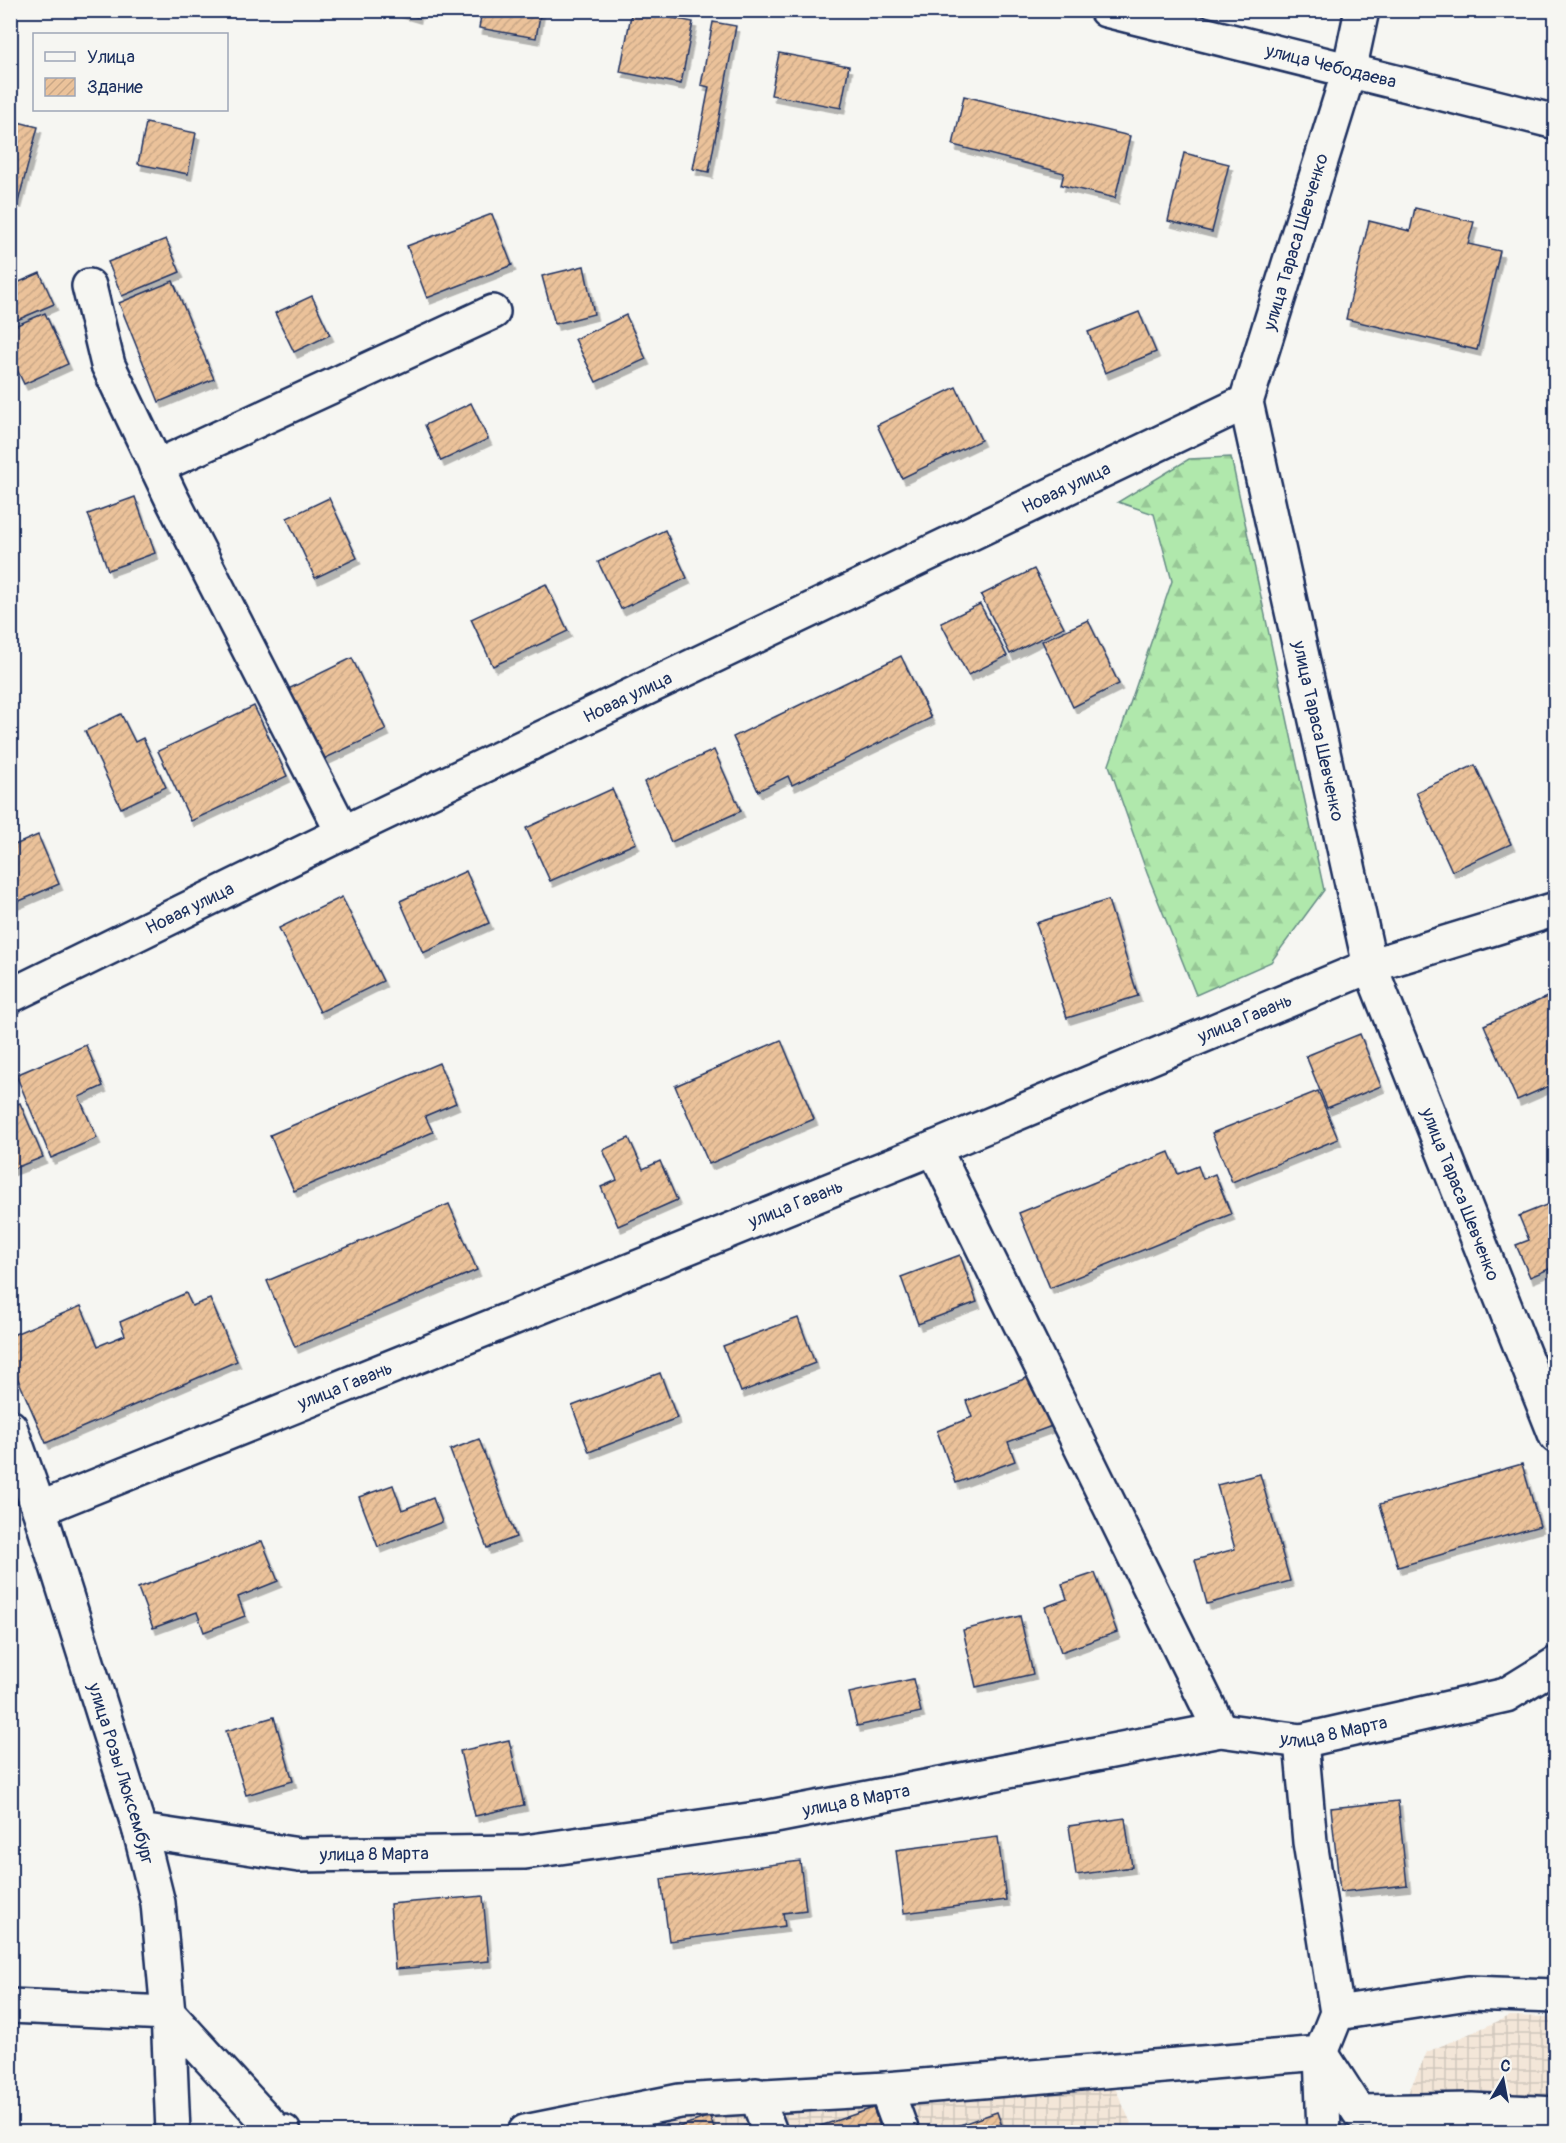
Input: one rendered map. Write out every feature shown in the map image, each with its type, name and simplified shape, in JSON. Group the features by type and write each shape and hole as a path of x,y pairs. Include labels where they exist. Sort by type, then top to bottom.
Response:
{"street":[{"name":"улица Чебодаева","path":"1106,10 1556,122"},
{"name":"улица Тараса Шевченко","path":"1362,10 1348,71 1246,402 1370,966 1556,1436"},
{"path":"89,286 108,365 156,467 343,833"},
{"path":"156,467 493,312"},
{"name":"Новая улица","path":"10,996 343,833 1246,402"},
{"name":"улица Гавань","path":"39,1509 934,1148 1370,966 1556,909"},
{"path":"934,1148 1220,1730"},
{"name":"улица Розы Люксембург","path":"10,1427 39,1509 140,1831 158,1902 168,2013 173,2133"},
{"name":"улица 8 Марта","path":"140,1831 299,1856 525,1852 770,1817 1220,1730 1301,1741 1506,1695 1556,1664"},
{"path":"1301,1741 1310,1842 1337,2013 1321,2053 1324,2133"},
{"path":"1337,2013 1468,1993 1556,1996"},
{"path":"10,2006 168,2013 277,2132 284,2133"},
{"path":"525,2133 645,2121 680,2101 886,2089 1321,2053"},
{"path":"1321,2053 1359,2112 1472,2110 1556,2114"},
{"path":"886,2089 902,2133"},
{"path":"756,2095 770,2133"}],"shaded area":[{"path":"1510,2016 1555,2017 1555,2132 1390,2132 1427,2052"},
{"path":"1112,2081 1135,2132 591,2132 662,2115"}],"green space":[{"path":"1231,457 1324,890 1271,962 1196,995 1147,873 1109,765 1172,581 1154,514 1118,502 1189,459"}],"building":[{"path":"393,10 419,10 417,17"},
{"path":"482,10 541,10 536,38 479,28"},
{"path":"632,10 693,22 681,84 620,72"},
{"path":"713,22 736,26 709,172 693,169 709,87 701,85"},
{"path":"779,53 849,66 841,108 771,95"},
{"path":"964,96 1130,136 1115,198 1061,185 1064,173 953,145"},
{"path":"10,120 38,127 18,202 10,200"},
{"path":"146,123 196,133 188,174 138,164"},
{"path":"1184,153 1229,164 1212,232 1168,221"},
{"path":"1415,208 1474,222 1468,244 1500,251 1477,350 1346,319 1369,221 1410,231"},
{"path":"492,214 512,265 427,298 407,246"},
{"path":"166,239 180,272 122,296 108,262"},
{"path":"584,266 594,314 555,324 542,276"},
{"path":"40,273 54,304 10,323 10,286"},
{"path":"173,281 214,379 159,402 119,303"},
{"path":"312,296 330,335 294,352 275,313"},
{"path":"1139,312 1156,352 1105,373 1088,332"},
{"path":"45,313 68,364 24,384 10,355 10,328"},
{"path":"626,315 646,359 596,382 575,339"},
{"path":"956,387 981,440 902,478 877,425"},
{"path":"471,403 488,439 441,461 425,425"},
{"path":"135,497 155,553 108,570 88,514"},
{"path":"329,498 357,558 315,578 287,518"},
{"path":"665,530 687,578 621,609 598,562"},
{"path":"1034,569 1064,627 1010,654 981,595"},
{"path":"546,584 568,631 493,666 471,619"},
{"path":"980,604 1007,656 968,675 941,623"},
{"path":"1088,620 1119,684 1073,707 1042,641"},
{"path":"901,656 931,718 792,785 788,776 758,791 733,737"},
{"path":"352,658 386,730 317,762 284,691"},
{"path":"254,706 287,776 191,821 158,751"},
{"path":"121,714 135,742 143,738 166,787 121,808 85,731"},
{"path":"714,750 741,811 671,842 644,782"},
{"path":"1475,765 1511,844 1452,871 1416,792"},
{"path":"612,789 636,843 550,881 526,828"},
{"path":"38,835 59,884 10,905 10,847"},
{"path":"466,871 489,923 423,953 400,901"},
{"path":"342,897 383,981 320,1012 279,928"},
{"path":"1108,900 1138,996 1067,1018 1036,923"},
{"path":"1556,993 1556,1083 1517,1100 1484,1025"},
{"path":"1360,1034 1381,1086 1327,1108 1306,1056"},
{"path":"781,1040 814,1119 709,1164 675,1086"},
{"path":"86,1045 103,1086 79,1097 97,1138 51,1158 16,1075"},
{"path":"439,1063 456,1103 425,1116 433,1132 294,1191 270,1135"},
{"path":"1318,1091 1338,1139 1232,1182 1212,1133"},
{"path":"20,1103 43,1157 10,1170 10,1107"},
{"path":"629,1138 643,1169 660,1161 677,1200 618,1226 601,1187 617,1180 603,1150"},
{"path":"1169,1152 1178,1174 1198,1166 1203,1179 1215,1174 1231,1214 1050,1288 1019,1213"},
{"path":"1556,1201 1556,1266 1530,1277 1516,1245 1529,1240 1519,1216"},
{"path":"449,1204 477,1270 295,1347 267,1281"},
{"path":"960,1255 977,1302 918,1324 901,1277"},
{"path":"186,1293 192,1306 210,1299 237,1361 46,1443 10,1361 10,1336 81,1306 98,1346 125,1335 120,1322"},
{"path":"798,1318 815,1363 741,1392 723,1346"},
{"path":"660,1373 677,1418 589,1452 572,1406"},
{"path":"1032,1376 1052,1426 1008,1442 1015,1461 956,1483 937,1431 972,1417 966,1401"},
{"path":"479,1439 516,1537 487,1548 450,1450"},
{"path":"1522,1464 1540,1526 1398,1567 1380,1504"},
{"path":"1260,1474 1290,1581 1207,1604 1195,1560 1235,1549 1217,1485"},
{"path":"393,1485 402,1510 433,1498 442,1522 378,1547 359,1497"},
{"path":"262,1541 278,1581 238,1597 245,1616 204,1632 197,1612 153,1628 138,1588"},
{"path":"1095,1573 1117,1632 1061,1652 1045,1607 1067,1599 1062,1584"},
{"path":"1020,1616 1033,1674 976,1687 963,1630"},
{"path":"913,1679 921,1712 857,1726 849,1693"},
{"path":"274,1717 293,1781 246,1795 226,1731"},
{"path":"509,1740 524,1805 475,1816 460,1751"},
{"path":"1398,1801 1407,1885 1340,1892 1331,1808"},
{"path":"1125,1818 1132,1867 1076,1875 1069,1826"},
{"path":"998,1837 1006,1900 904,1913 896,1850"},
{"path":"800,1861 806,1910 783,1913 785,1926 669,1941 661,1879"},
{"path":"483,1896 489,1961 395,1969 390,1904"},
{"path":"873,2108 882,2132 803,2132"},
{"path":"997,2112 1004,2132 940,2132"},
{"path":"710,2116 715,2132 674,2132 673,2129"},
{"path":"749,2125 751,2132 725,2132"}]}
